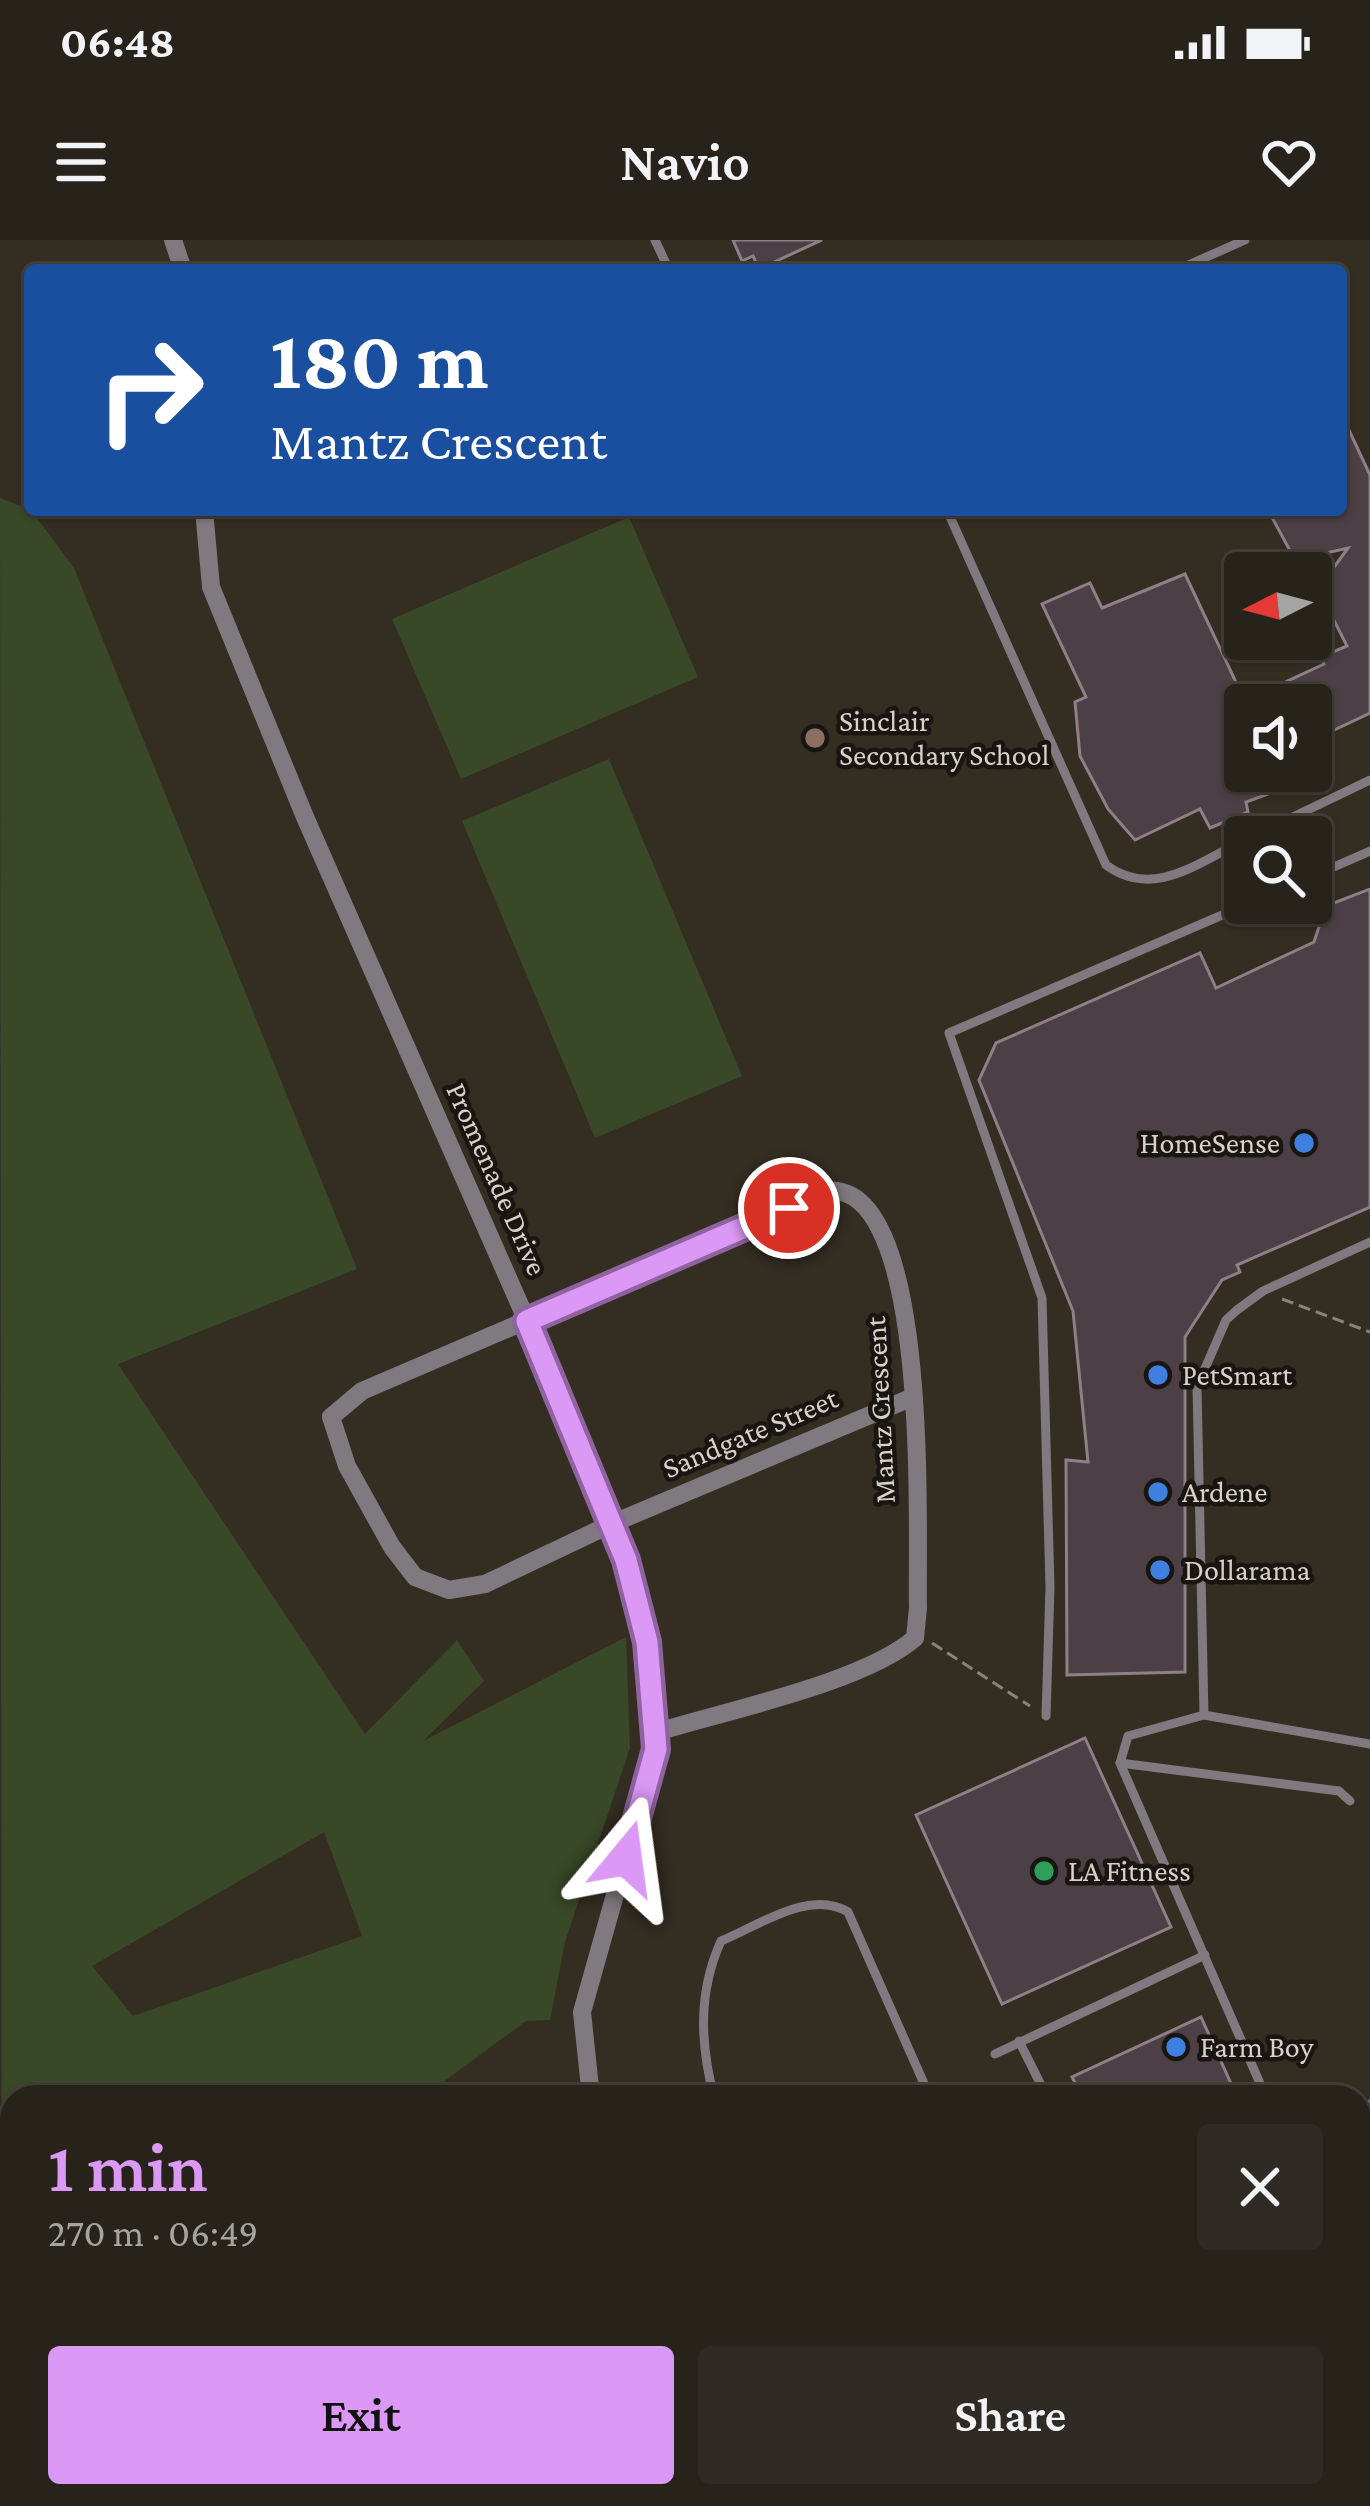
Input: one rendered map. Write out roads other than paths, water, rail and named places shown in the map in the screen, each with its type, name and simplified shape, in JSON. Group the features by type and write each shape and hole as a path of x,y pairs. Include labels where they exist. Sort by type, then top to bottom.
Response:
{"street":[{"name":"Promenade Drive","path":"205,516 212,587 305,817 611,1524 647,1642 656,1749 582,2012 590,2085"},
{"name":"Mantz Crescent","path":"527,1321 672,1256 840,1190 869,1208 887,1238 908,1318 915,1632 898,1652 840,1676 655,1733"},
{"name":"Sandgate Street","path":"527,1321 362,1391 331,1418 346,1466 415,1577 448,1590 485,1585 611,1524 913,1397"}],"lane":[{"path":"1191,264 1245,240"},
{"path":"950,516 1106,865 1124,878 1154,883 1224,849"},
{"path":"1294,816 1370,780"},
{"path":"1332,868 1370,851"},
{"path":"1046,1716 1050,1587 1042,1298 949,1033 1224,914"},
{"path":"1204,1715 1197,1387 1226,1321 1263,1292 1370,1242"},
{"path":"1261,2085 1120,1763 1128,1736 1204,1715 1370,1744"},
{"path":"1120,1763 1339,1791 1350,1802"},
{"path":"711,2085 702,2011 721,1941 812,1902 833,1904 848,1912 925,2085"},
{"path":"995,2054 1205,1955"},
{"path":"1019,2041 1041,2085"}],"place":[{"name":"Sinclair Secondary School","path":"815,738"},
{"name":"HomeSense","path":"1304,1143"},
{"name":"PetSmart","path":"1158,1375"},
{"name":"Ardene","path":"1158,1492"},
{"name":"Dollarama","path":"1160,1570"},
{"name":"LA Fitness","path":"1044,1871"},
{"name":"Farm Boy","path":"1176,2047"}]}
